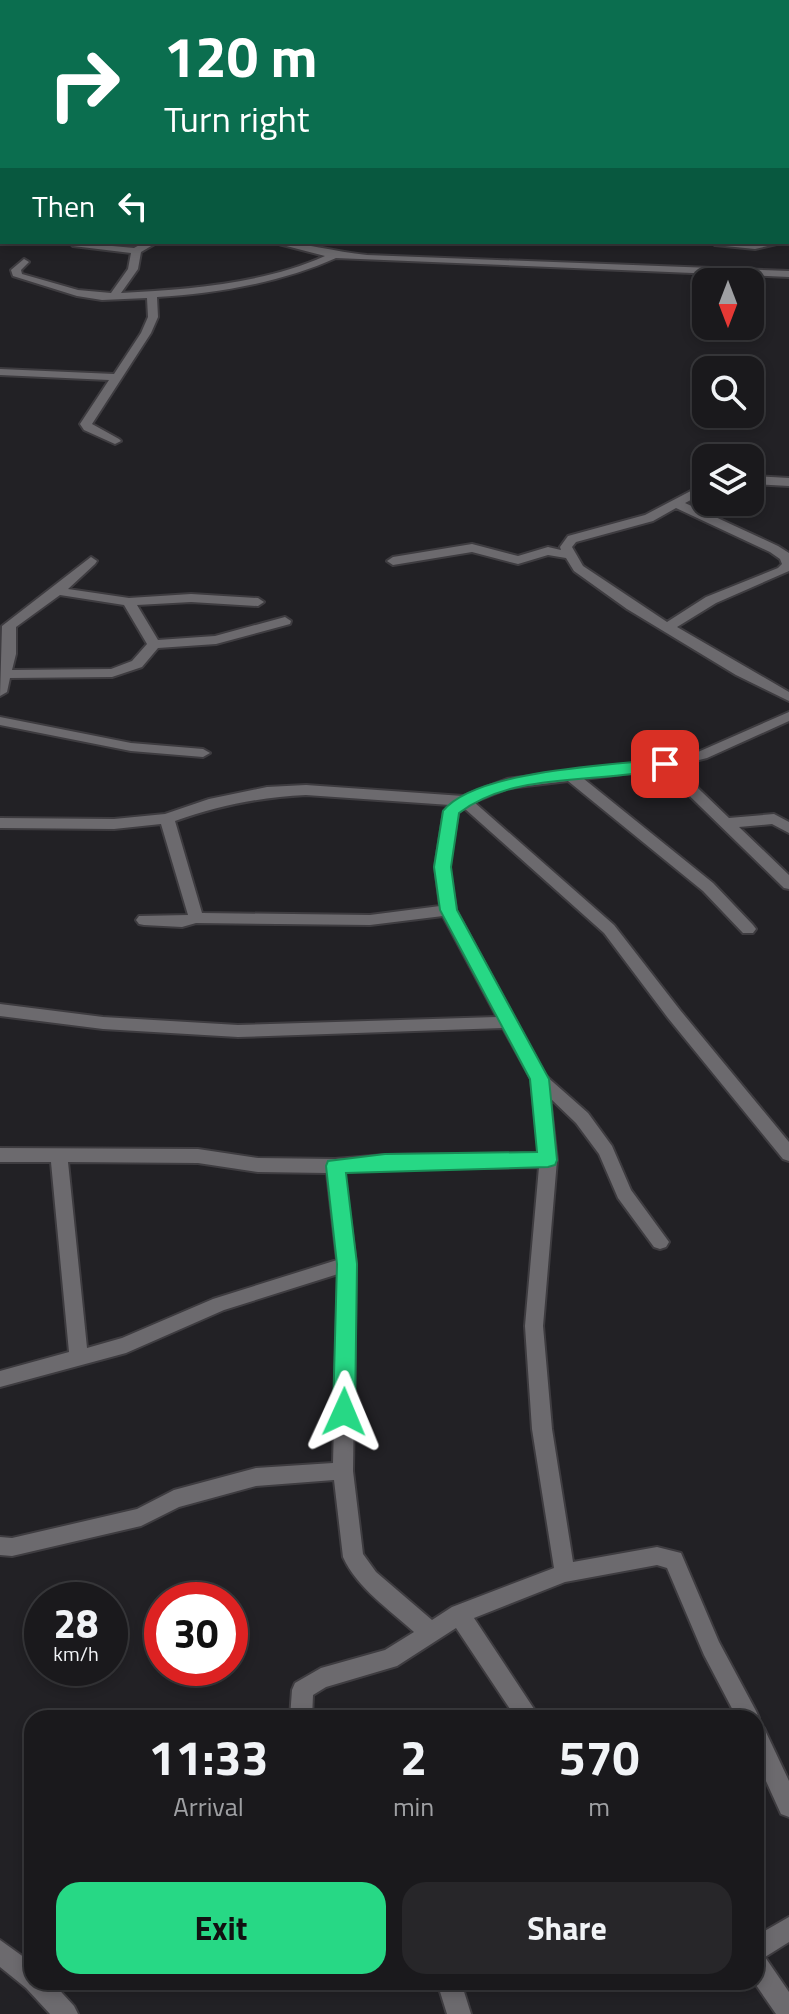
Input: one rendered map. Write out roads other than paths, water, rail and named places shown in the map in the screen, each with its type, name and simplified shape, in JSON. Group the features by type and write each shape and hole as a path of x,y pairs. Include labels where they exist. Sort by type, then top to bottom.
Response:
{"street":[{"path":"81,244 136,251 149,244"},
{"path":"285,244 335,255 789,274"},
{"path":"735,244 768,244"},
{"path":"114,296 133,269 136,251"},
{"path":"24,262 16,270 18,276 77,293 114,296 199,292 308,267 335,255"},
{"path":"115,441 88,428 86,424 146,333 153,317 152,295"},
{"path":"0,372 115,377"},
{"path":"764,481 789,482"},
{"path":"692,495 629,525 572,539 566,547 578,568 632,606 670,626 741,672 789,697"},
{"path":"670,626 711,600 782,571 788,565 786,557 774,549 676,504"},
{"path":"393,561 472,548 518,560 548,551 571,555"},
{"path":"0,692 5,674 4,624 58,591 91,561"},
{"path":"58,591 129,602 191,598 258,602"},
{"path":"129,602 154,644"},
{"path":"5,674 112,673 137,664 154,644 216,640 285,621"},
{"path":"565,1573 542,1429 534,1326 548,1160 539,1079 448,910 442,867 446,830 451,811 464,801 507,784 665,764 702,755 789,716"},
{"path":"0,721 131,747 203,753"},
{"path":"665,764 789,884"},
{"path":"571,776 708,887 748,929"},
{"path":"0,823 114,824 167,819 209,804 267,792 306,790 464,801 609,929 789,1154"},
{"path":"167,819 196,918"},
{"path":"727,823 774,819 789,828"},
{"path":"144,920 370,920 448,910"},
{"path":"0,1010 147,1027 238,1031 510,1022"},
{"path":"539,1079 582,1118 606,1151 624,1193 660,1242"},
{"path":"0,1155 198,1156 258,1165 335,1166 385,1162 548,1160"},
{"path":"59,1157 79,1357"},
{"path":"335,1166 347,1264 343,1471 353,1557 369,1579 431,1633"},
{"path":"0,1379 126,1345 219,1304 347,1264"},
{"path":"0,1546 12,1547 141,1517 174,1499 256,1477 343,1471"},
{"path":"302,1710 303,1690 321,1678 390,1659 459,1614 565,1573 657,1556 674,1560 711,1648 744,1710"},
{"path":"459,1614 524,1710"},
{"path":"764,1752 789,1806"},
{"path":"764,1944 789,1929"},
{"path":"0,1952 24,1972"},
{"path":"764,1976 789,2012"},
{"path":"43,1990 66,2014"},
{"path":"452,1990 459,2014"}]}
